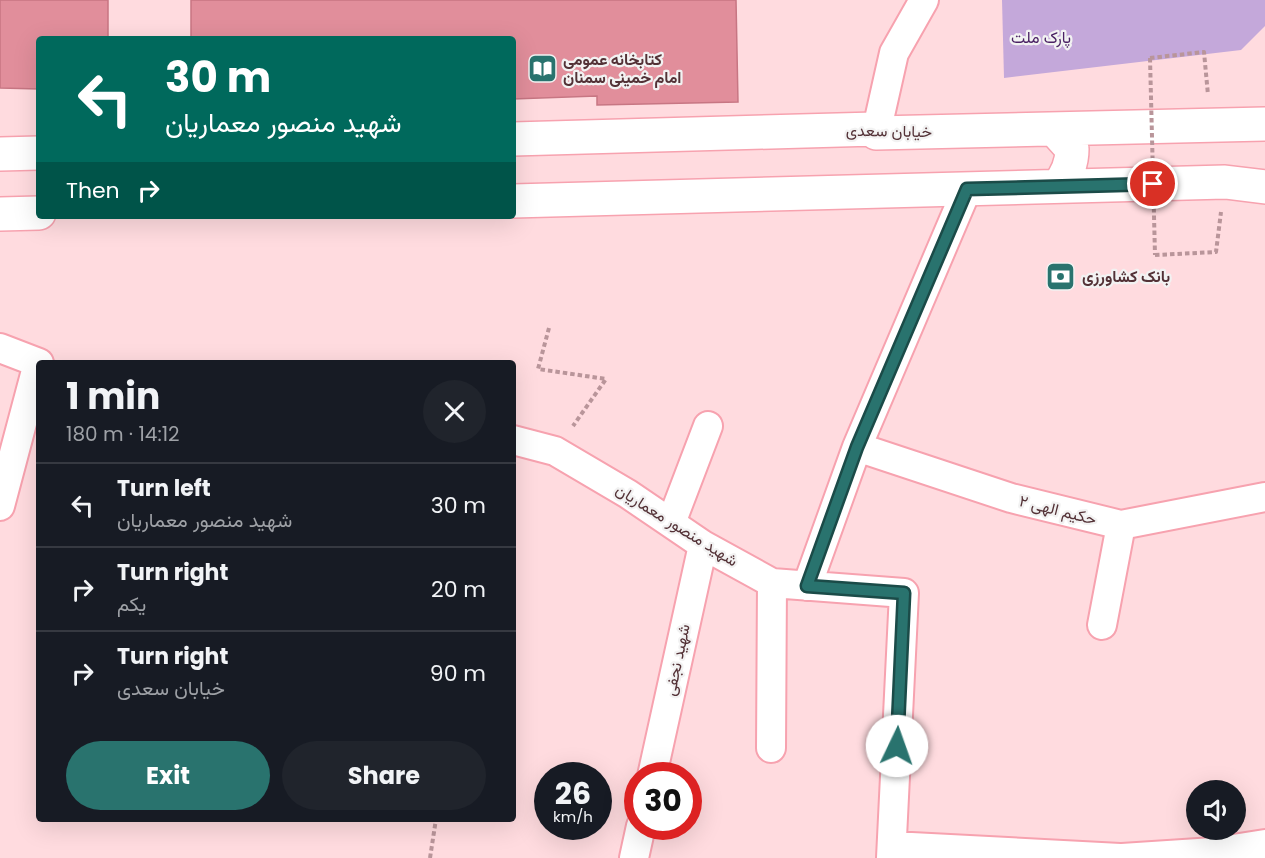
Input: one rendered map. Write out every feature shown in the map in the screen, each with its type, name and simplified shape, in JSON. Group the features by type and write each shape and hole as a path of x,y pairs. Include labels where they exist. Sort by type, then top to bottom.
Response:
{"main road":[{"name":"خیابان سعدی","path":"516,139 875,129 876,134 1265,124"},
{"path":"1054,129 1072,149 1072,159 1058,186"},
{"path":"0,154 36,153"},
{"path":"516,201 1225,182 1265,187"},
{"path":"0,214 36,213"}],"street":[{"path":"876,134 894,53 924,0"},
{"path":"807,586 857,447 967,189"},
{"path":"0,348 36,362"},
{"path":"0,506 36,374"},
{"path":"671,523 708,426"},
{"name":"شهید منصور معماریان","path":"516,441 555,451 628,494 703,545 772,583 904,593 892,852"},
{"name":"حکیم الهی ۲","path":"857,447 1011,498 1122,525 1265,497"},
{"path":"1102,625 1122,525"},
{"name":"شهید نجفی","path":"655,762 703,545"},
{"path":"771,748 772,583"},
{"path":"634,858 638,840"},
{"path":"892,852 1121,858 1214,852 1265,844"}],"path":[{"path":"1210,126 1204,52 1149,58 1155,255 1216,252"},
{"path":"549,328 538,369 606,379 555,451"},
{"path":"430,858 436,822"}],"green space":[{"name":"پارک ملت","path":"1002,0 1265,0 1265,26 1241,50 1004,78"}],"building":[{"path":"0,0 108,0 108,36 36,36 36,89 0,88"},
{"path":"191,0 736,0 738,102 597,105 597,96 516,99 516,36 191,36"}],"place":[{"name":"کتابخانه عمومی امام خمینی سمنان","path":"542,68"},
{"name":"بانک کشاورزی","path":"1061,276"}],"route":[{"path":"897,746 904,593 807,586 857,447 967,189 1153,184"}]}
